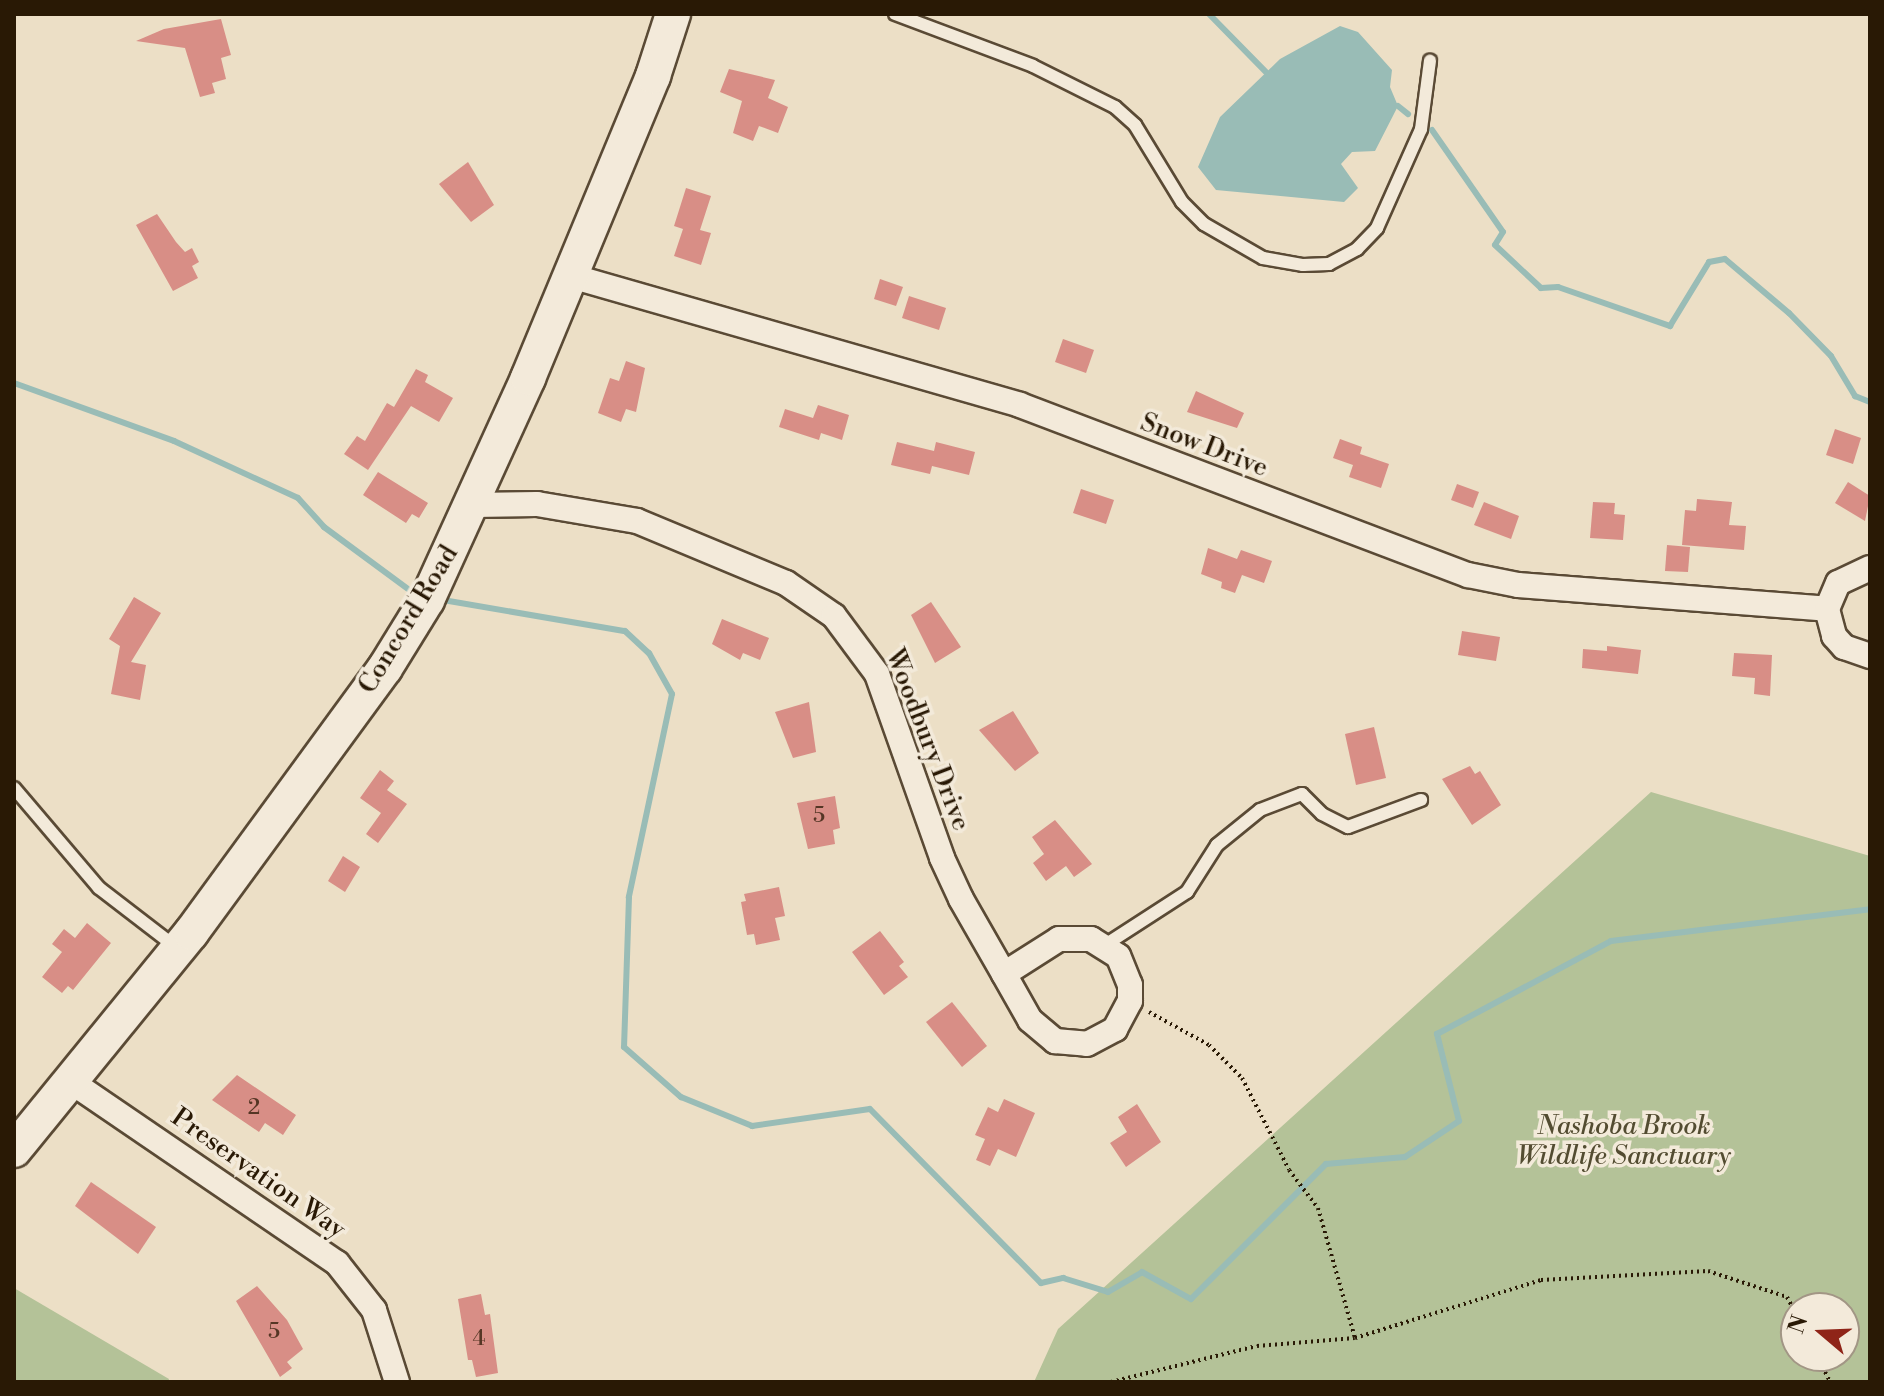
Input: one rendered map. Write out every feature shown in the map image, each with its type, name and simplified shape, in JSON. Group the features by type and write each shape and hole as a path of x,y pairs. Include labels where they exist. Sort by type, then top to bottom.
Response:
{"main road":[{"name":"Concord Road","path":"14,1150 73,1083 179,949 385,668 427,600 474,505 571,276 673,14"}],"street":[{"name":"Snow Drive","path":"571,276 1020,405 1468,575 1518,585 1827,609"},
{"name":"Woodbury Drive","path":"474,505 537,504 637,521 773,577 834,616 877,674 942,858 1004,974 1041,1033 1071,1045 1102,1039 1124,1016 1130,1001"},
{"path":"1870,568 1838,583 1827,609 1828,624 1844,647 1870,656"},
{"path":"1004,974 1059,939 1075,937 1105,945 1126,970 1130,1001"},
{"name":"Preservation Way","path":"73,1083 337,1263 374,1310 397,1382"}],"lane":[{"path":"895,14 1033,66 1115,107 1135,125 1182,202 1204,224 1263,258 1303,265 1329,264 1357,249 1377,228 1421,129 1430,61"},
{"path":"14,788 99,888 179,949"},
{"path":"1105,945 1187,892 1217,845 1260,810 1302,794 1322,814 1348,827 1421,800"}],"path":[{"path":"1130,1001 1209,1045 1242,1078 1289,1170 1318,1208 1355,1338"},
{"path":"1111,1382 1257,1346 1355,1338 1541,1280 1708,1271 1780,1295"}],"green space":[{"name":"Nashoba Brook Wildlife Sanctuary","path":"1651,792 1870,856 1870,1382 1034,1382 1058,1329"},
{"path":"14,1288 169,1379 168,1382 14,1382"}],"water":[{"path":"1340,26 1358,32 1392,70 1390,87 1398,106 1375,151 1352,152 1341,164 1358,188 1344,202 1216,190 1198,167 1220,117 1280,59"}],"building":[{"path":"221,19 231,55 221,58 226,79 212,83 215,93 200,97 185,48 136,41 164,29"},
{"path":"729,69 775,80 768,98 788,107 778,133 759,126 753,141 733,133 742,101 720,92"},
{"path":"468,162 494,205 471,222 439,184"},
{"path":"686,188 711,196 700,230 711,233 701,265 674,256 683,229 674,226"},
{"path":"157,214 176,242 185,252 192,248 199,262 192,266 198,278 173,291 136,225"},
{"path":"880,279 903,287 896,306 874,299"},
{"path":"909,296 946,308 939,330 902,318"},
{"path":"1063,339 1094,350 1086,373 1055,362"},
{"path":"626,361 645,368 636,412 626,409 621,422 598,413 610,378 619,381"},
{"path":"416,369 428,375 425,382 453,398 439,422 411,406 368,470 344,454 357,436 365,441 387,403 394,407"},
{"path":"1196,391 1244,413 1237,428 1187,412"},
{"path":"818,405 849,415 842,440 821,433 819,440 779,427 785,409 813,418"},
{"path":"1835,429 1861,438 1853,464 1826,455"},
{"path":"1340,439 1362,447 1360,454 1389,464 1381,488 1349,477 1353,465 1333,458"},
{"path":"897,442 934,451 936,442 975,452 969,475 932,466 930,474 891,465"},
{"path":"378,472 428,503 419,518 412,514 406,523 363,495"},
{"path":"1848,482 1870,496 1865,521 1835,503"},
{"path":"1457,484 1479,492 1473,508 1451,500"},
{"path":"1081,489 1114,500 1106,524 1073,513"},
{"path":"1697,499 1732,502 1729,525 1746,526 1744,550 1682,545 1685,510 1696,511"},
{"path":"1484,502 1519,516 1511,539 1474,525"},
{"path":"1593,502 1615,503 1614,514 1625,515 1623,540 1590,538"},
{"path":"1667,545 1690,547 1688,572 1665,571"},
{"path":"1208,548 1237,559 1241,550 1272,561 1264,583 1242,575 1235,593 1221,588 1222,582 1201,574"},
{"path":"134,597 161,613 131,662 146,665 140,700 111,694 120,646 109,639"},
{"path":"931,602 961,647 935,663 911,615"},
{"path":"722,619 769,638 760,660 743,653 740,660 712,644"},
{"path":"1462,631 1500,637 1496,661 1458,655"},
{"path":"1607,646 1641,650 1638,674 1582,668 1583,649 1607,651"},
{"path":"1734,653 1772,655 1770,696 1754,694 1755,678 1732,676"},
{"path":"809,702 816,752 793,758 775,712"},
{"path":"1013,711 1039,753 1015,771 979,730"},
{"path":"1374,727 1386,778 1356,785 1345,734"},
{"path":"1470,766 1475,774 1480,771 1501,805 1472,825 1442,779"},
{"path":"380,770 394,781 387,790 407,804 378,843 366,834 381,813 360,798"},
{"path":"835,796 840,828 833,830 835,844 808,849 797,803"},
{"path":"1055,820 1092,864 1074,877 1066,866 1046,881 1033,863 1044,854 1032,837"},
{"path":"343,856 360,867 345,892 328,881"},
{"path":"779,887 785,916 775,918 780,940 756,945 754,934 747,935 741,902 746,901 744,894"},
{"path":"87,923 111,943 73,990 68,986 62,993 42,977 62,952 52,944 64,929 75,938"},
{"path":"880,931 904,962 899,966 908,977 884,995 852,952"},
{"path":"952,1002 987,1046 962,1067 926,1022"},
{"path":"237,1075 296,1115 283,1135 265,1123 259,1132 212,1100"},
{"path":"1004,1099 1035,1113 1016,1157 998,1149 990,1166 976,1160 985,1139 975,1135 988,1107 998,1112"},
{"path":"1137,1104 1161,1142 1126,1167 1110,1143 1127,1132 1118,1117"},
{"path":"91,1182 156,1227 138,1254 75,1206"},
{"path":"257,1286 287,1320 303,1349 287,1362 292,1368 280,1377 236,1301"},
{"path":"481,1294 485,1315 490,1314 498,1373 476,1377 472,1360 468,1360 458,1299"}],"waterway":[{"path":"1209,14 1266,72"},
{"path":"1398,106 1408,114"},
{"path":"1432,130 1503,232 1495,245 1541,288 1558,287 1670,326 1709,262 1725,259 1789,313 1831,356 1855,396 1870,402"},
{"path":"14,383 174,441 298,498 324,527 415,594"},
{"path":"443,600 625,631 649,653 672,694 629,897 624,1047 681,1097 752,1126 870,1109 1041,1283 1063,1278 1108,1292 1142,1272 1191,1299 1326,1164 1405,1157 1459,1121 1437,1034 1611,941 1870,909"}]}
